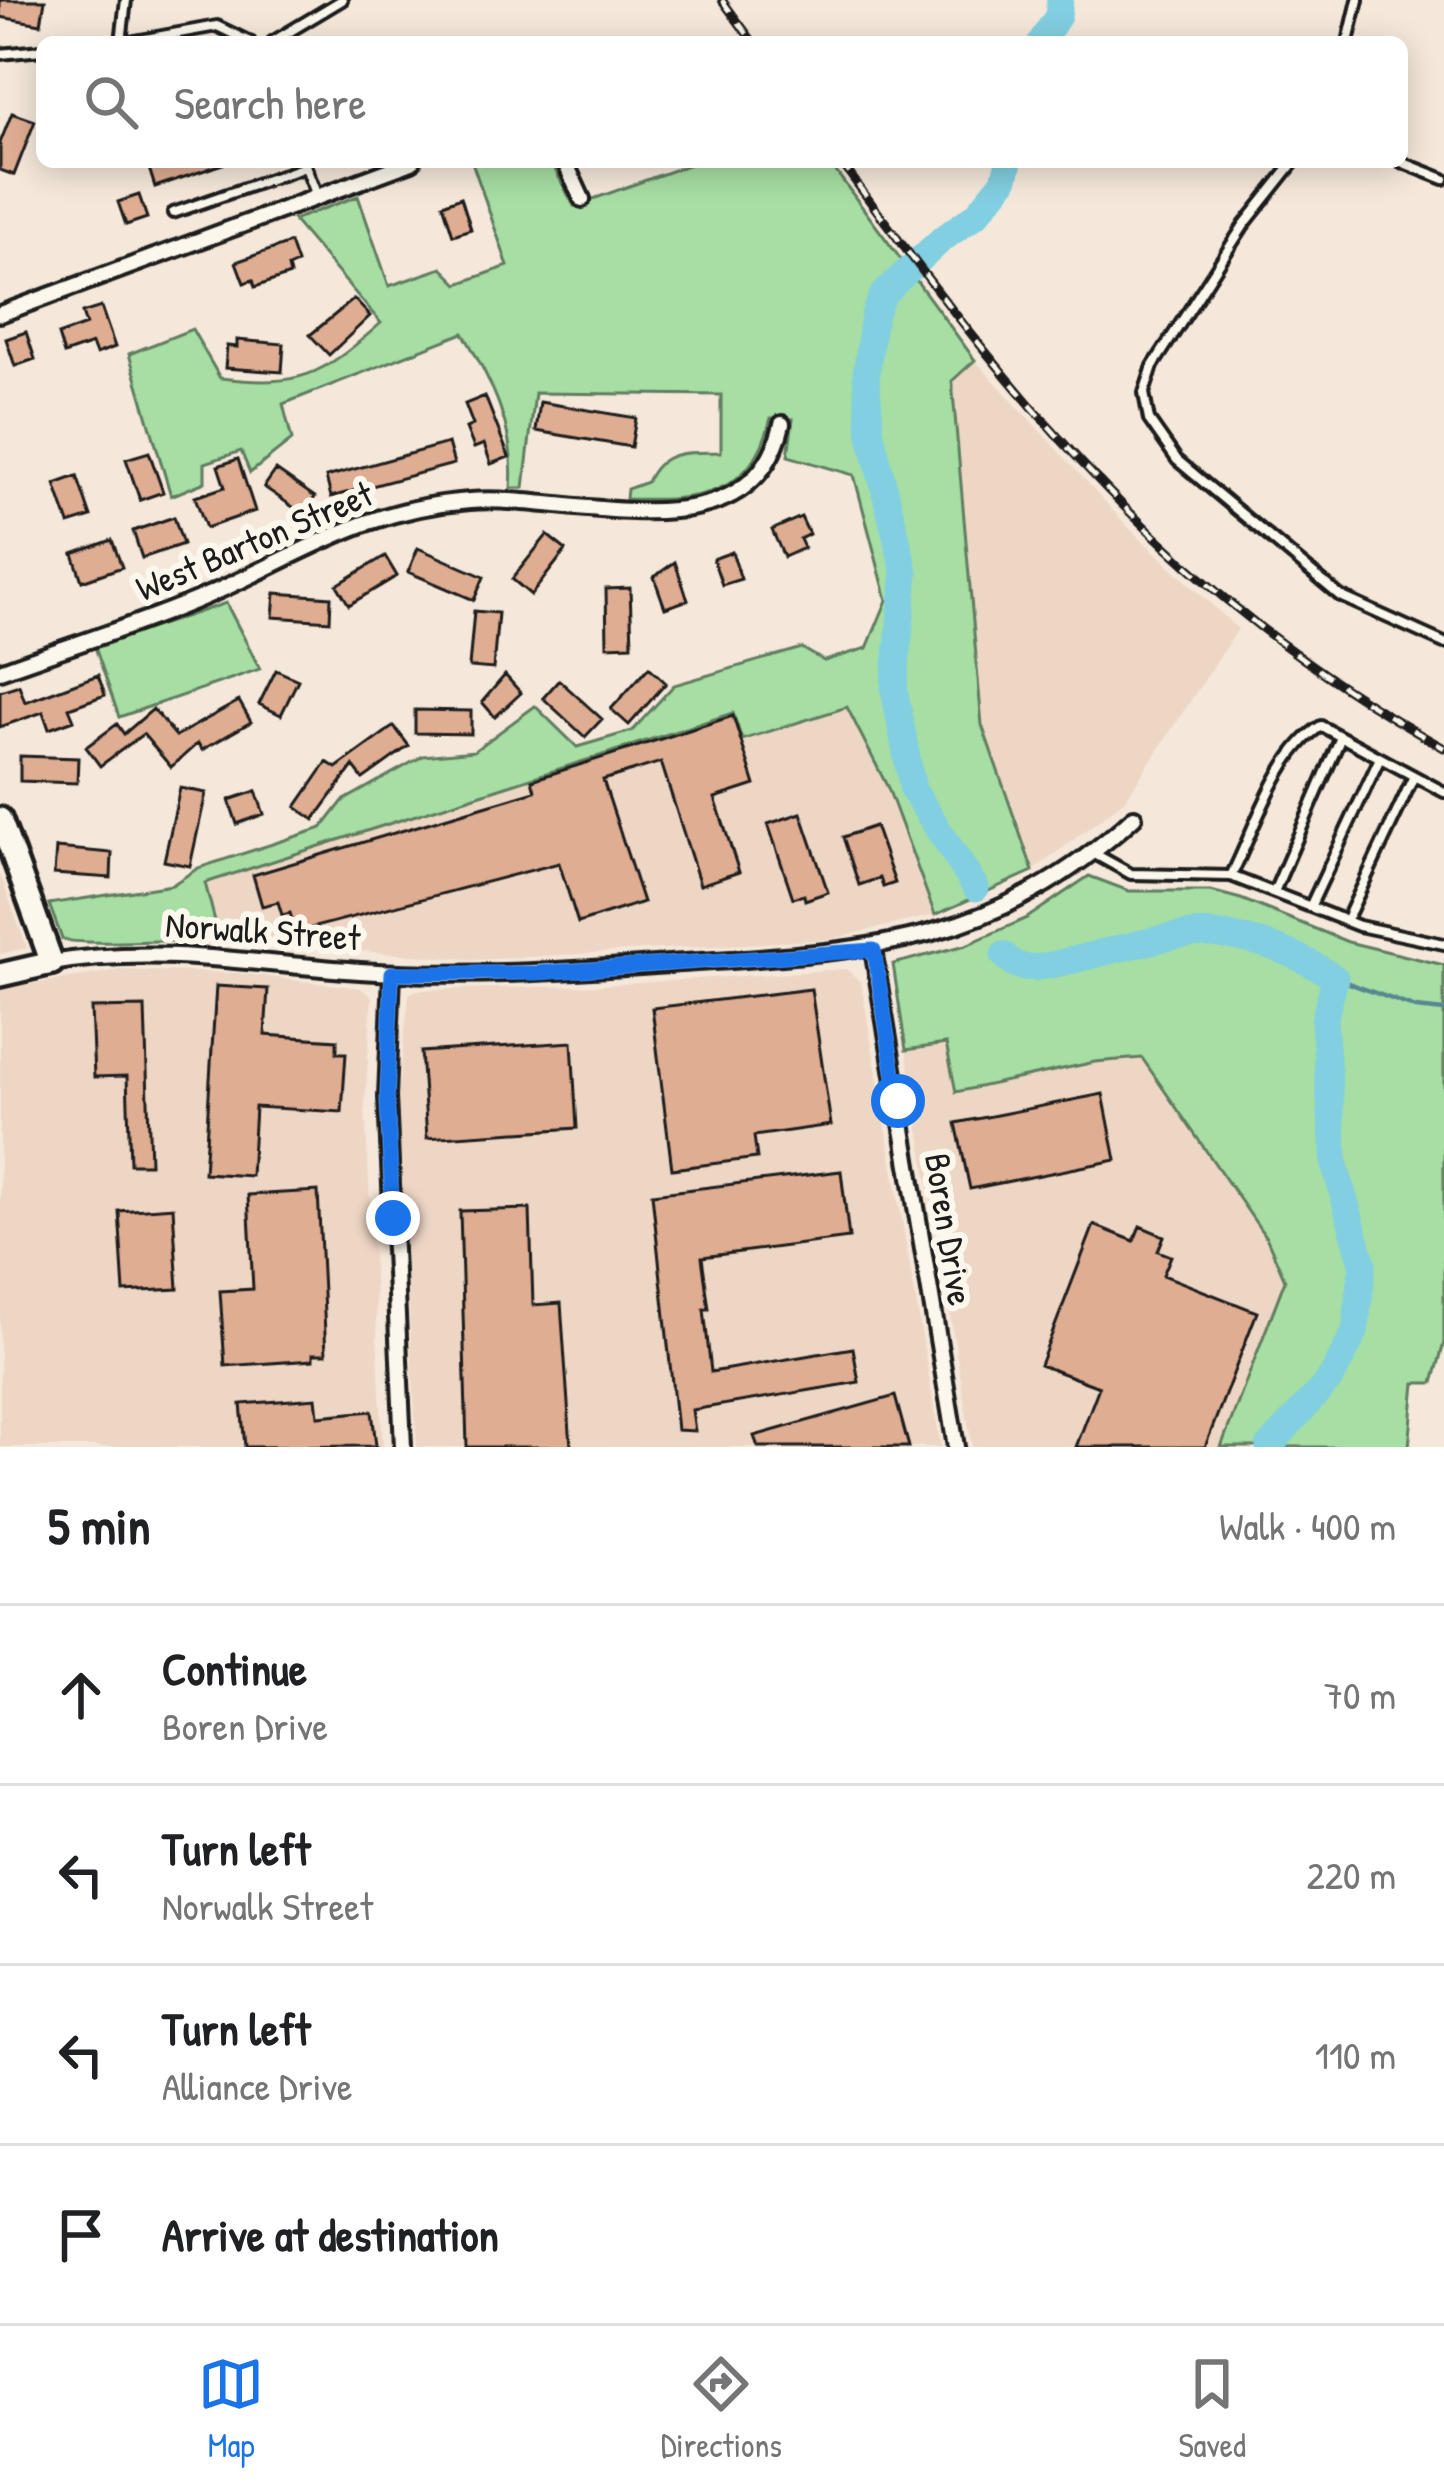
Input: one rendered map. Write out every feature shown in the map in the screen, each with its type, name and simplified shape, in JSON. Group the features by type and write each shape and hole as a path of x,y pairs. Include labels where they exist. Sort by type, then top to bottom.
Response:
{"street":[{"path":"0,314 396,168"},
{"path":"569,168 582,199"},
{"name":"West Barton Street","path":"0,670 184,605 309,543 389,514 449,503 521,499 681,513 709,507 760,476 772,459 782,424"},
{"name":"Norwalk Street","path":"0,975 52,963 165,952 392,973 536,973 874,950 987,914 1093,853 1134,817"},
{"path":"0,819 52,963"},
{"name":"Boren Drive","path":"874,950 956,1447"},
{"path":"392,973 387,1097 403,1447"}],"lane":[{"path":"125,36 126,0"},
{"path":"282,36 342,0"},
{"path":"1349,36 1358,0"},
{"path":"160,36 217,26 238,36"},
{"path":"0,53 36,50"},
{"path":"1408,165 1444,179"},
{"path":"173,213 293,168"},
{"path":"306,168 318,197"},
{"path":"1289,168 1244,225 1162,348 1145,380 1149,420 1177,460 1340,596 1444,643"},
{"path":"1231,875 1307,734 1321,726 1444,791"},
{"path":"1274,892 1341,737"},
{"path":"1310,908 1380,758"},
{"path":"1346,921 1414,776"},
{"path":"1093,853 1131,874 1231,875 1346,921 1444,944"}],"shaded area":[{"path":"975,360 1129,528 1238,629 1125,800 1033,871 982,725 952,381"},
{"path":"847,706 888,788 935,915 831,939 477,960 220,940 204,884 733,713 743,740"},
{"path":"0,874 27,948 0,954"},
{"path":"846,969 861,982 941,1447 417,1447 397,1105 409,994"},
{"path":"120,970 237,973 361,988 372,997 365,1105 383,1447 0,1447 0,989"},
{"path":"946,1044 957,1092 1095,1062 1142,1058 1267,1239 1285,1280 1221,1447 972,1447 906,1050"}],"green space":[{"path":"474,168 554,168 574,206 679,168 833,168 975,360 952,381 982,725 1033,871 935,915 888,788 847,707 742,740 733,713 205,883 220,940 62,939 49,904 172,885 198,868 322,828 343,801 423,756 474,751 535,706 577,747 632,731 674,685 802,648 824,661 867,648 887,600 854,475 788,456 793,419 771,418 750,465 718,489 676,498 626,499 627,489 647,482 668,458 721,452 721,395 535,393 524,488 511,488 506,426 463,333 283,404 292,440 250,473 241,451 205,463 205,482 171,496 129,354 192,329 220,378 290,379 325,367 381,323 293,220 358,196 389,286 442,268 458,284 508,266"},
{"path":"226,603 260,669 119,717 95,647"},
{"path":"1089,876 1129,891 1211,891 1348,942 1444,965 1444,1343 1433,1383 1415,1383 1409,1447 1221,1447 1285,1280 1267,1239 1142,1058 1095,1062 956,1092 946,1044 906,1050 893,964 966,945 1027,918"}],"building":[{"path":"0,0 45,0 41,24 0,17"},
{"path":"12,113 35,121 14,175 0,170 0,143"},
{"path":"149,168 211,168 155,187"},
{"path":"139,195 147,218 126,225 118,202"},
{"path":"461,197 471,229 453,235 443,204"},
{"path":"290,243 297,263 288,267 290,275 255,287 253,280 244,283 236,262"},
{"path":"354,299 370,316 329,355 310,335"},
{"path":"101,307 115,347 96,354 92,344 64,354 58,335 86,325 82,313"},
{"path":"26,332 35,359 15,366 6,339"},
{"path":"237,340 284,344 282,372 225,368 227,346 237,347"},
{"path":"485,396 509,457 491,464 484,444 474,448 466,428 473,425 465,404"},
{"path":"540,402 636,418 631,447 536,431"},
{"path":"448,443 454,464 331,497 326,477"},
{"path":"149,452 163,492 140,500 126,459"},
{"path":"238,459 255,511 206,528 195,497 225,487 218,466"},
{"path":"276,470 315,497 303,514 264,487"},
{"path":"77,476 91,517 69,524 55,484"},
{"path":"174,517 183,544 142,558 133,531"},
{"path":"801,517 809,534 800,539 804,548 784,557 772,530"},
{"path":"547,535 566,550 531,595 512,579"},
{"path":"112,540 122,567 82,581 73,554"},
{"path":"418,548 484,577 474,600 408,572"},
{"path":"732,552 741,579 722,585 713,559"},
{"path":"385,556 397,576 349,605 337,585"},
{"path":"675,562 688,600 665,608 654,577"},
{"path":"630,588 632,645 607,646 606,589"},
{"path":"275,593 331,597 330,621 273,617"},
{"path":"474,611 498,613 493,669 469,667"},
{"path":"649,667 666,683 629,725 611,709"},
{"path":"276,670 298,680 281,715 259,704"},
{"path":"98,675 105,695 69,708 74,720 49,729 43,712 0,727 0,691 19,685 25,702"},
{"path":"505,675 521,693 495,717 482,702"},
{"path":"559,680 602,719 585,737 543,698"},
{"path":"239,701 251,722 202,750 198,743 171,767 143,734 100,766 86,747 117,724 124,734 153,709 176,736"},
{"path":"415,710 471,711 471,734 415,733"},
{"path":"733,716 755,785 715,798 739,872 700,885 661,762 603,780 643,902 578,923 559,863 296,932 290,913 282,915 278,902 262,906 253,875 535,791 532,780"},
{"path":"394,726 409,746 363,779 353,766 314,820 296,807 327,762 336,768"},
{"path":"20,756 78,758 77,783 20,781"},
{"path":"180,788 206,793 190,866 164,861"},
{"path":"256,791 264,814 237,824 229,800"},
{"path":"801,813 828,892 805,900 804,895 793,898 768,824"},
{"path":"875,826 895,883 883,887 880,878 859,885 843,837"},
{"path":"56,848 112,853 111,878 54,874"},
{"path":"216,986 268,989 265,1035 337,1040 337,1053 346,1053 342,1112 255,1107 251,1176 204,1173"},
{"path":"811,989 831,1125 754,1136 757,1158 672,1169 652,1008"},
{"path":"145,1007 150,1164 130,1164 127,1076 94,1077 91,1008"},
{"path":"572,1042 577,1128 427,1138 421,1052"},
{"path":"1103,1094 1116,1160 970,1189 956,1123"},
{"path":"841,1171 849,1238 702,1257 709,1309 704,1309 711,1372 853,1348 859,1382 692,1410 695,1431 677,1430 652,1194"},
{"path":"318,1191 326,1354 313,1354 313,1360 225,1366 220,1291 253,1289 248,1195"},
{"path":"173,1207 178,1289 124,1292 119,1211"},
{"path":"530,1209 533,1305 561,1303 571,1447 467,1447 460,1211"},
{"path":"1094,1225 1134,1241 1140,1226 1164,1236 1158,1251 1171,1256 1163,1275 1257,1312 1205,1447 1076,1447 1099,1387 1040,1365"},
{"path":"895,1396 909,1447 758,1447 754,1436"},
{"path":"316,1398 318,1416 372,1411 376,1446 245,1447 241,1404"}],"waterway":[{"path":"1045,36 1058,16 1060,0"},
{"path":"976,888 913,790 894,689 905,572 871,435 866,374 874,315 883,294 942,239 976,215 1004,181 1007,168"},
{"path":"1004,955 1017,965 1033,967 1165,938 1213,934 1277,948 1335,978 1324,1021 1335,1166 1363,1264 1355,1332 1331,1378 1269,1447"},
{"path":"1335,978 1416,1008 1444,1011"}],"railway":[{"path":"722,0 749,36"},
{"path":"845,168 973,336 1108,491 1261,627 1348,690 1444,748"}],"route":[{"path":"393,1218 387,1097 392,973 536,973 874,950 898,1101"}]}
